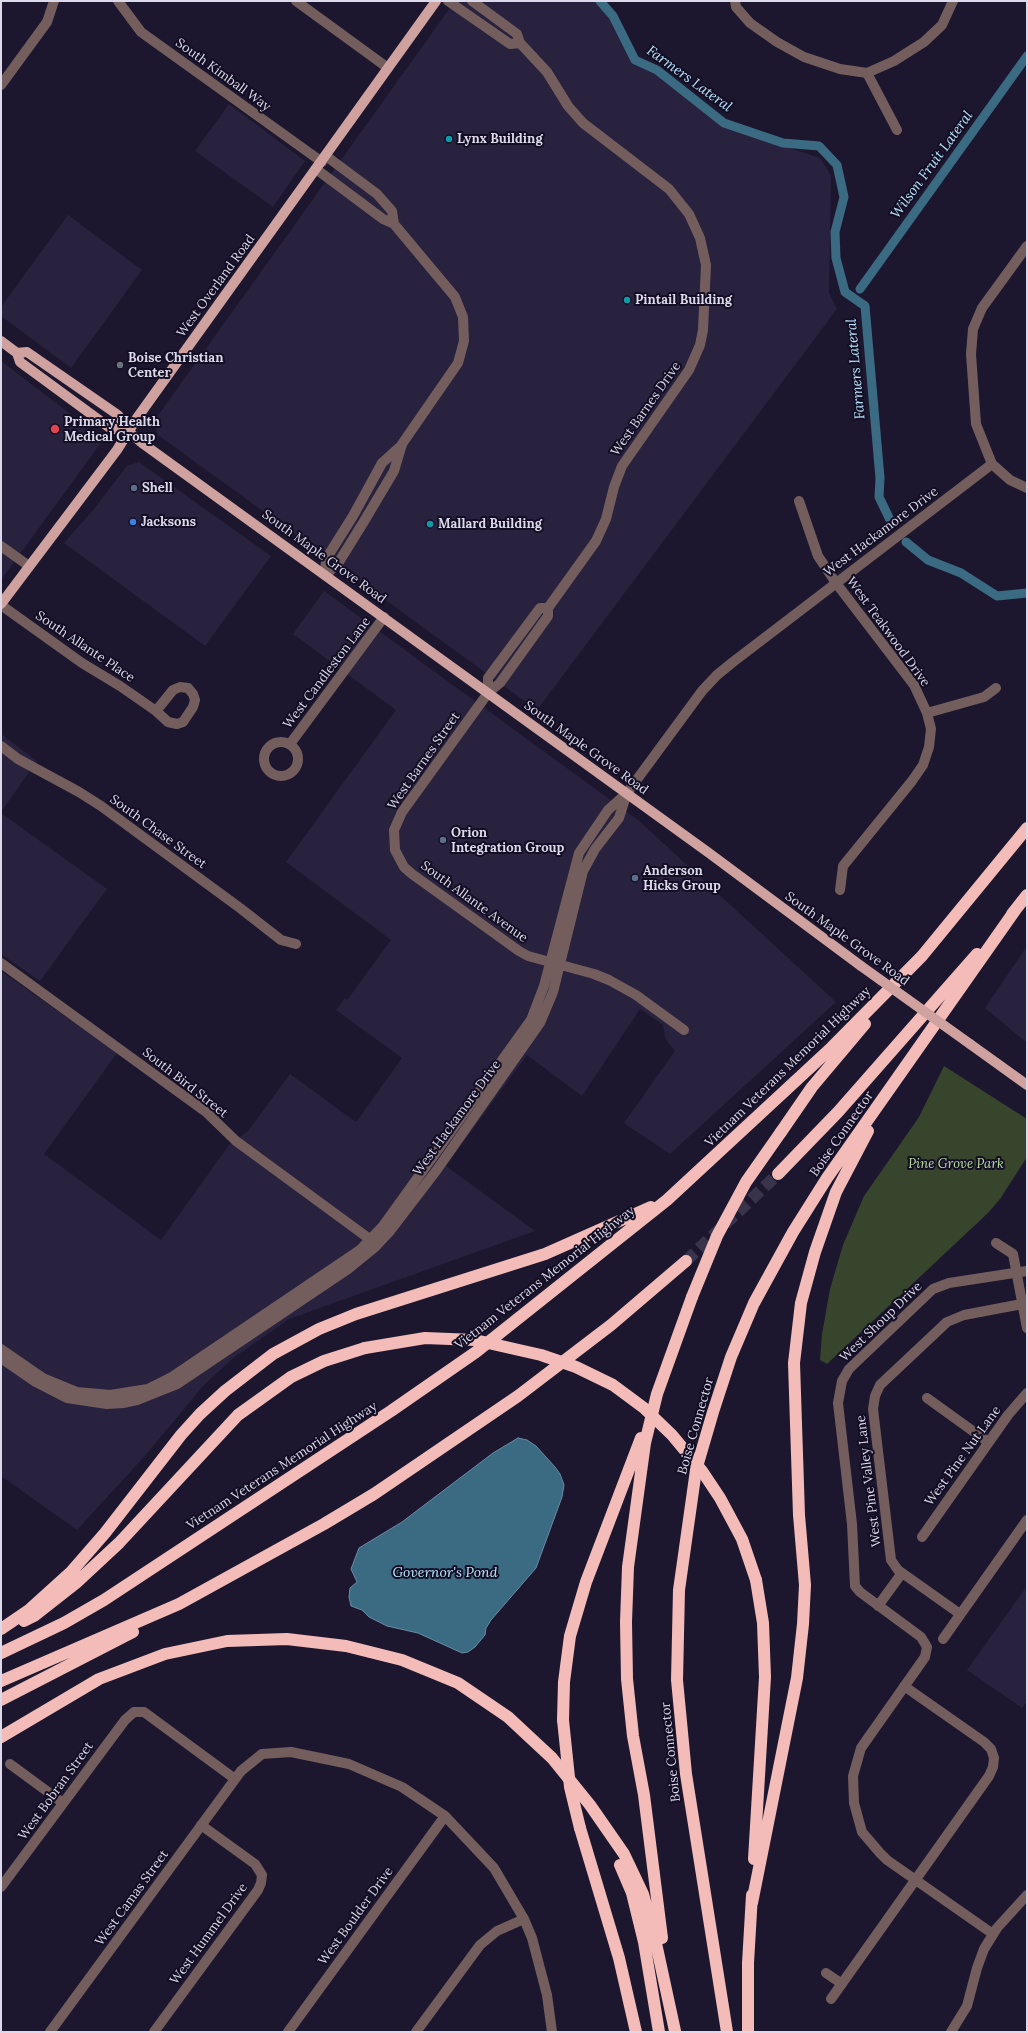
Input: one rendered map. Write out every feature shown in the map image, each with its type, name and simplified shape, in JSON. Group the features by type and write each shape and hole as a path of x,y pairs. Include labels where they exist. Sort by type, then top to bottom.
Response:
{"highway":[{"name":"Vietnam Veterans Memorial Highway","path":"1,1653 64,1623 104,1600 391,1411 476,1352 667,1200 829,1050 922,956 1027,828"},
{"path":"778,1174 838,1112 1027,895"},
{"name":"Boise Connector","path":"727,2032 686,1774 677,1680 679,1590 696,1470 731,1357 754,1303 827,1178 890,1091 1016,909"},
{"path":"636,2032 619,1958 580,1828 570,1787 563,1720 564,1682 570,1636 584,1589 692,1297 717,1236 746,1182 812,1087 922,956"},
{"path":"752,1903 797,1678 804,1624 805,1585 799,1516 794,1363 801,1303 815,1252 836,1192 890,1091"},
{"path":"1,1629 29,1610 71,1572 105,1533 181,1435 200,1414 225,1391 274,1354 319,1329 362,1312 544,1254 667,1200"},
{"path":"1,1700 115,1642 179,1604 324,1524 471,1430 611,1325 686,1261"},
{"path":"1,1634 34,1616 76,1583 119,1542 238,1415 291,1377 324,1361 365,1348 425,1338 474,1340 541,1355 576,1367 612,1386 644,1408 672,1435 702,1471 720,1498 742,1539 756,1580 763,1623 765,1677 748,1964 748,2032"},
{"path":"657,1394 645,1444 632,1534 626,1622 627,1679 633,1736 644,1795 658,1914 676,2032"},
{"path":"1,1681 179,1604"},
{"path":"1,1737 99,1679 165,1654 227,1641 287,1639 346,1646 402,1660 458,1683 508,1717 547,1752 590,1805 624,1854 642,1894 654,1934 676,2032"},
{"path":"590,1805 617,1858 632,1893 644,1942 659,2032"}],"main road":[{"name":"West Overland Road","path":"1,604 129,432 436,1"},
{"name":"South Maple Grove Road","path":"1,341 16,353 20,362 110,428 129,432"},
{"name":"South Maple Grove Road","path":"16,353 27,352 118,415 129,432 627,793 861,966 1027,1085"}],"street":[{"path":"1,85 4,73 47,22 54,1"},
{"name":"South Kimball Way","path":"118,1 141,32 321,162 377,194 392,211 394,224"},
{"path":"296,1 388,68"},
{"path":"448,1 510,44 520,43"},
{"name":"West Barnes Drive","path":"472,1 517,34 520,43 547,72 568,106 583,123 658,180 680,201 689,214 700,238 705,258 706,279 703,330 695,359 684,379 622,466 614,487 606,519 596,542 548,608 540,608 488,678 488,693"},
{"path":"734,1 736,7 750,23 798,53 840,68 867,73 894,61 924,42 942,25 954,1"},
{"path":"867,73 897,130"},
{"name":"South Kimball Way","path":"321,162 383,219 394,224 455,297 463,317 464,339 458,363 402,444"},
{"path":"1027,246 982,308 973,329 971,354 976,424 992,464 1010,480 1027,488"},
{"path":"325,575 337,565 394,471 402,444"},
{"path":"325,575 326,559 353,516 382,463 402,444"},
{"name":"West Hackamore Drive","path":"287,1303 366,1256 390,1231 436,1171 528,1043 547,1010 555,963 579,853 608,810 627,793 702,691 717,675 992,464"},
{"name":"West Teakwood Drive","path":"800,501 818,556 836,583 914,686 927,713 931,729 929,747 923,765 912,781 843,866 840,890"},
{"path":"1,546 29,566"},
{"name":"South Allante Place","path":"1,604 82,663 120,686 156,711"},
{"name":"West Candleston Lane","path":"290,744 384,617"},
{"path":"927,713 984,697 996,688"},
{"name":"West Barnes Street","path":"395,850 394,830 402,812 488,693"},
{"name":"South Chase Street","path":"1,746 18,759 96,803 240,908 281,940 296,944"},
{"name":"South Allante Avenue","path":"395,850 404,867 412,874 507,943 528,956 555,963"},
{"name":"South Bird Street","path":"1,963 206,1112 236,1142 371,1240"},
{"path":"555,963 594,974 622,987 684,1030"},
{"name":"West Hackamore Drive","path":"191,1369 287,1303 371,1240 383,1226 526,1028 555,963"},
{"path":"996,1243 1013,1254 1022,1272 1022,1304 1027,1328"},
{"name":"West Shoup Drive","path":"878,1606 860,1592 855,1586 852,1524 838,1403 842,1381 849,1369 933,1289 949,1283 1022,1272"},
{"name":"West Pine Valley Lane","path":"960,1614 902,1573 891,1560 873,1409 875,1396 880,1385 947,1322 964,1315 1022,1304"},
{"path":"1,1349 50,1382 68,1390 95,1395 116,1395 148,1389 191,1369"},
{"path":"1,1358 48,1389 76,1400 102,1404 123,1403 150,1396 171,1387 191,1369"},
{"name":"West Pine Nut Lane","path":"922,1537 988,1442 1027,1393"},
{"path":"927,1398 988,1442"},
{"path":"943,1639 1027,1520"},
{"path":"902,1573 878,1606 921,1637 927,1646 925,1657 861,1748 853,1776 854,1803 862,1832 880,1854 993,1934"},
{"path":"830,2000 989,1776 993,1767 994,1758 991,1749 984,1742 904,1686"},
{"name":"West Bobran Street","path":"1,1887 124,1720 134,1712 144,1712 235,1779"},
{"name":"West Camas Street","path":"50,2032 241,1771 262,1754 291,1752 349,1764 402,1787 445,1816 494,1868 524,1919 532,1938 546,1995 552,2032"},
{"path":"10,1764 63,1803"},
{"name":"West Boulder Drive","path":"288,2032 445,1816"},
{"name":"West Hummel Drive","path":"154,2032 258,1890 261,1883 262,1875 255,1864 201,1825"},
{"path":"951,2032 967,2006 977,1968 993,1934 1027,1895"},
{"path":"416,2032 480,1945 497,1931 524,1919"},
{"path":"826,1973 842,1984"}],"shaded area":[{"path":"455,1 595,1 611,18 633,60 656,72 724,126 820,158 831,176 829,293 837,309 537,710 158,435 154,421"},
{"path":"229,104 305,161 273,207 195,151"},
{"path":"68,215 142,270 71,368 1,316 1,307"},
{"path":"1,361 94,432 100,444 1,580"},
{"path":"139,462 271,556 205,646 64,543 94,509 127,466"},
{"path":"324,591 638,820 836,1002 670,1154 624,1123 675,1051 665,1038 663,1025 640,1009 582,1096 527,1055 446,1166 535,1231 289,1319 232,1359 203,1386 144,1457 77,1530 1,1476 1,971 117,1053 44,1154 161,1240 229,1145 248,1131 290,1074 356,1122 402,1058 336,1010 345,998 347,1000 391,940 286,862 396,710 293,634"},
{"path":"1,734 37,761 1,812"},
{"path":"1,813 107,889 40,981 1,954"},
{"path":"1027,946 1027,1043 985,1008"},
{"path":"1027,1586 1027,1701 1022,1708 967,1670"}],"green space":[{"name":"Pine Grove Park","path":"944,1066 1027,1119 1027,1157 1000,1199 988,1213 827,1364 820,1360 822,1334 830,1289 843,1245 864,1196 919,1117"}],"water":[{"name":"Governor's Pond","path":"518,1438 527,1440 536,1446 555,1467 560,1474 564,1485 562,1497 536,1568 491,1620 486,1628 485,1635 475,1647 468,1652 462,1653 418,1633 387,1626 369,1617 362,1610 351,1606 349,1597 350,1588 357,1582 351,1569 359,1548 402,1522 493,1453"}],"waterway":[{"name":"Farmers Lateral","path":"600,1 613,16 635,60 657,70 724,123 783,143 819,146 837,165 844,197 835,232 836,258 845,292 865,306 880,478 879,497 892,524"},
{"name":"Wilson Fruit Lateral","path":"860,289 1027,56"},
{"name":"Farmers Lateral","path":"906,542 928,560 961,573 997,596 1027,593"}],"tunnel":[{"path":"686,1261 778,1174"}],"place":[{"name":"Lynx Building","path":"449,139"},
{"name":"Pintail Building","path":"627,300"},
{"name":"Boise Christian Center","path":"120,365"},
{"name":"Primary Health Medical Group","path":"55,429"},
{"name":"Shell","path":"134,488"},
{"name":"Jacksons","path":"133,522"},
{"name":"Mallard Building","path":"430,524"},
{"name":"Orion Integration Group","path":"443,840"},
{"name":"Anderson Hicks Group","path":"635,878"}]}
